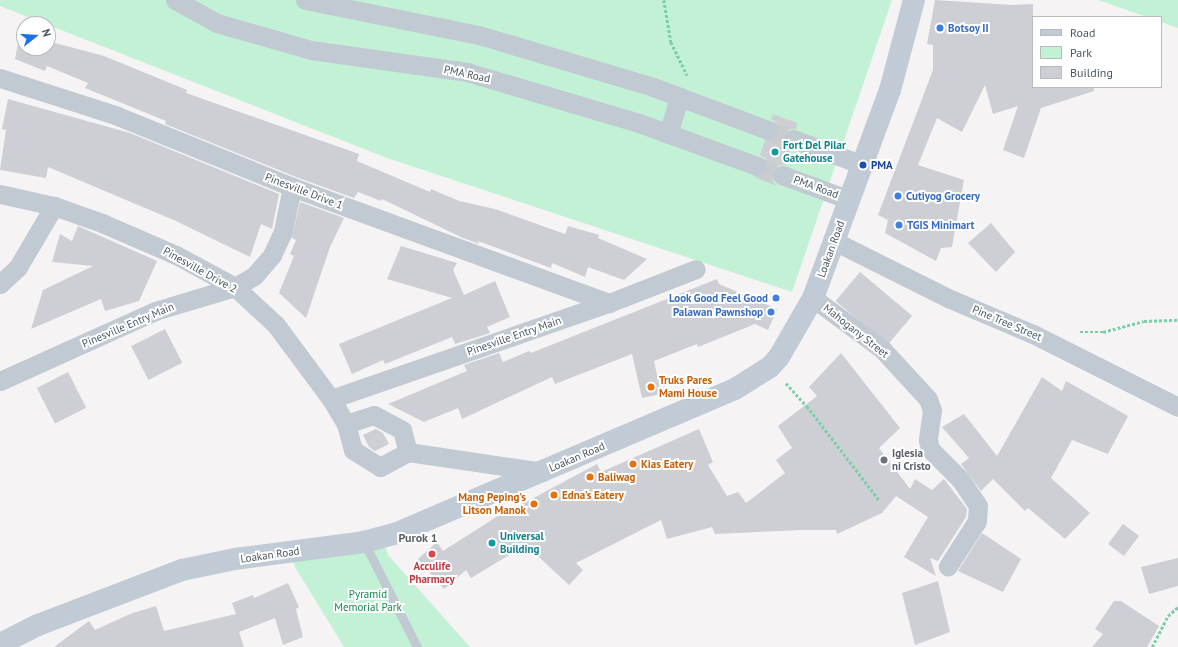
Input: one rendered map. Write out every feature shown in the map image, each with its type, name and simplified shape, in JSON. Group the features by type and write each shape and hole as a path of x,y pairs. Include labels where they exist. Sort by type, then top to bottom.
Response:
{"main road":[{"name":"Loakan Road","path":"0,644 38,625 182,570 236,559 364,542 404,530 735,389 770,367 779,357 813,298 890,90 914,0"}],"street":[{"name":"PMA Road","path":"175,0 217,24 311,50 467,72 668,134 756,166"},
{"path":"305,0 479,34 679,98 768,130"},
{"name":"Pinesville Drive 1","path":"0,78 115,115 292,187 609,303"},
{"path":"668,134 679,98"},
{"path":"793,139 863,165"},
{"name":"PMA Road","path":"782,175 850,200"},
{"name":"Pinesville Entry Main","path":"0,381 155,311 235,287 254,276 272,255 283,231 292,187"},
{"name":"Pinesville Drive 2","path":"0,194 54,206 102,223 176,255 235,287 276,325 331,399 346,424"},
{"path":"0,284 18,267 54,206"},
{"name":"Pine Tree Street","path":"834,241 948,298 1033,334 1178,407"},
{"name":"Pinesville Entry Main","path":"331,399 609,303 696,269"},
{"name":"Mahogany Street","path":"813,298 882,349 928,399 932,410 928,440 930,449 960,479 978,506 978,521 948,566"},
{"path":"408,452 402,430 374,414 346,424 353,450 380,467 408,452 543,472"}],"lane":[{"path":"364,542 417,647"}],"path":[{"path":"664,0 671,42 688,77"},
{"path":"1072,333 1103,332 1144,321 1178,320"},
{"path":"770,367 807,406 879,500"},
{"path":"1152,647 1168,616 1178,607"}],"green space":[{"path":"0,0 892,0 792,292 387,158 56,28 56,16 25,16 0,6"},
{"path":"1098,0 1178,0 1178,28 1162,22 1162,16 1144,16"},
{"name":"Pyramid Memorial Park","path":"385,545 388,555 470,647 344,647 295,567 293,560"}],"building":[{"path":"935,0 1012,5 1033,4 1032,88 1094,88 1094,91 1041,108 1024,158 1003,150 1018,106 993,114 985,85 962,132 937,118 918,165 964,180 952,247 941,248 936,261 885,233 888,220 878,215 933,70 933,45 927,44"},
{"path":"56,43 104,56 187,90 186,93 359,154 357,161 430,192 431,189 459,201 495,209 565,234 568,226 599,235 598,238 647,259 624,280 588,267 585,277 552,263 551,268 478,241 479,244 463,238 382,199 381,201 358,192 354,198 296,177 165,124 166,121 85,88 88,83 47,66 45,71 15,59 16,54 16,56 56,56"},
{"path":"8,99 130,133 279,194 272,229 261,224 250,257 176,221 48,167 46,178 0,170 6,130 2,129"},
{"name":"Fort Del Pilar Gatehouse","path":"773,114 797,123 796,129 786,130 783,136 784,146 790,149 785,165 775,166 772,172 773,182 778,186 753,177 764,175 767,169 766,159 760,155 765,140 775,139 778,133 777,123 771,119"},
{"path":"300,202 344,218 330,247 306,318 279,293 294,256 290,254 296,240 292,238"},
{"path":"991,223 1015,252 996,272 968,243"},
{"path":"78,226 157,261 139,301 105,311 101,299 31,329 43,290 93,266 52,262 60,234 72,241"},
{"path":"401,246 457,263 453,270 464,295 495,281 510,317 487,327 490,333 455,344 452,337 385,364 383,360 352,374 339,344 452,298 387,279"},
{"path":"860,272 912,316 888,345 836,301"},
{"path":"717,279 719,284 777,309 768,330 755,324 698,347 697,344 654,361 661,394 642,398 632,354 555,384 552,377 462,419 458,408 424,422 388,404 467,371 464,365 499,353 503,362 529,351 531,353"},
{"path":"165,329 182,363 148,380 131,346"},
{"path":"841,353 900,428 879,448 910,489 915,479 932,490 944,479 967,509 966,517 938,561 930,558 936,576 904,557 928,517 896,496 882,513 837,534 836,530 800,530 715,534 712,527 667,539 661,520 576,563 583,570 569,585 526,545 471,578 466,570 444,589 418,559 437,542 443,551 512,507 513,509 597,464 601,472 699,429 713,462 708,465 727,496 738,492 746,503 785,473 776,460 792,448 778,426 817,396 809,387"},
{"path":"68,372 86,408 55,424 37,388"},
{"path":"1042,377 1062,391 1066,381 1128,416 1108,454 1072,440 1051,478 1090,513 1065,539 1028,508 1025,511 993,479 981,491 961,464 969,458 942,427 964,414 997,456"},
{"path":"376,429 383,433 389,444 375,451 369,447 363,435"},
{"path":"1123,524 1139,536 1124,556 1108,544"},
{"path":"982,533 1021,559 1003,592 958,571"},
{"path":"1178,558 1178,586 1149,594 1141,567"},
{"path":"938,581 950,632 915,645 902,593"},
{"path":"288,583 299,607 296,609 303,637 283,645 275,618 239,632 244,647 54,647 89,621 95,630 130,614 156,606 164,631 236,614 232,603 253,595 254,598"},
{"path":"1114,601 1121,601 1159,626 1147,647 1092,647 1103,634 1095,629"}],"tunnel":[{"path":"768,130 793,139"},
{"path":"757,166 782,175"}],"place":[{"name":"Botsoy II","path":"940,28"},
{"name":"Fort Del Pilar Gatehouse","path":"775,152"},
{"name":"PMA","path":"863,165"},
{"name":"Cutiyog Grocery","path":"898,196"},
{"name":"TGIS Minimart","path":"899,225"},
{"name":"Look Good Feel Good","path":"776,298"},
{"name":"Palawan Pawnshop","path":"771,312"},
{"name":"Truks Pares Mami House","path":"651,387"},
{"name":"Iglesia ni Cristo","path":"884,460"},
{"name":"Kias Eatery","path":"633,464"},
{"name":"Baliwag","path":"590,477"},
{"name":"Edna's Eatery","path":"554,495"},
{"name":"Mang Peping's Litson Manok","path":"534,504"},
{"name":"Universal Building","path":"492,543"},
{"name":"Acculife Pharmacy","path":"432,554"}],"district":[{"name":"Purok 1","path":"418,538"}]}
